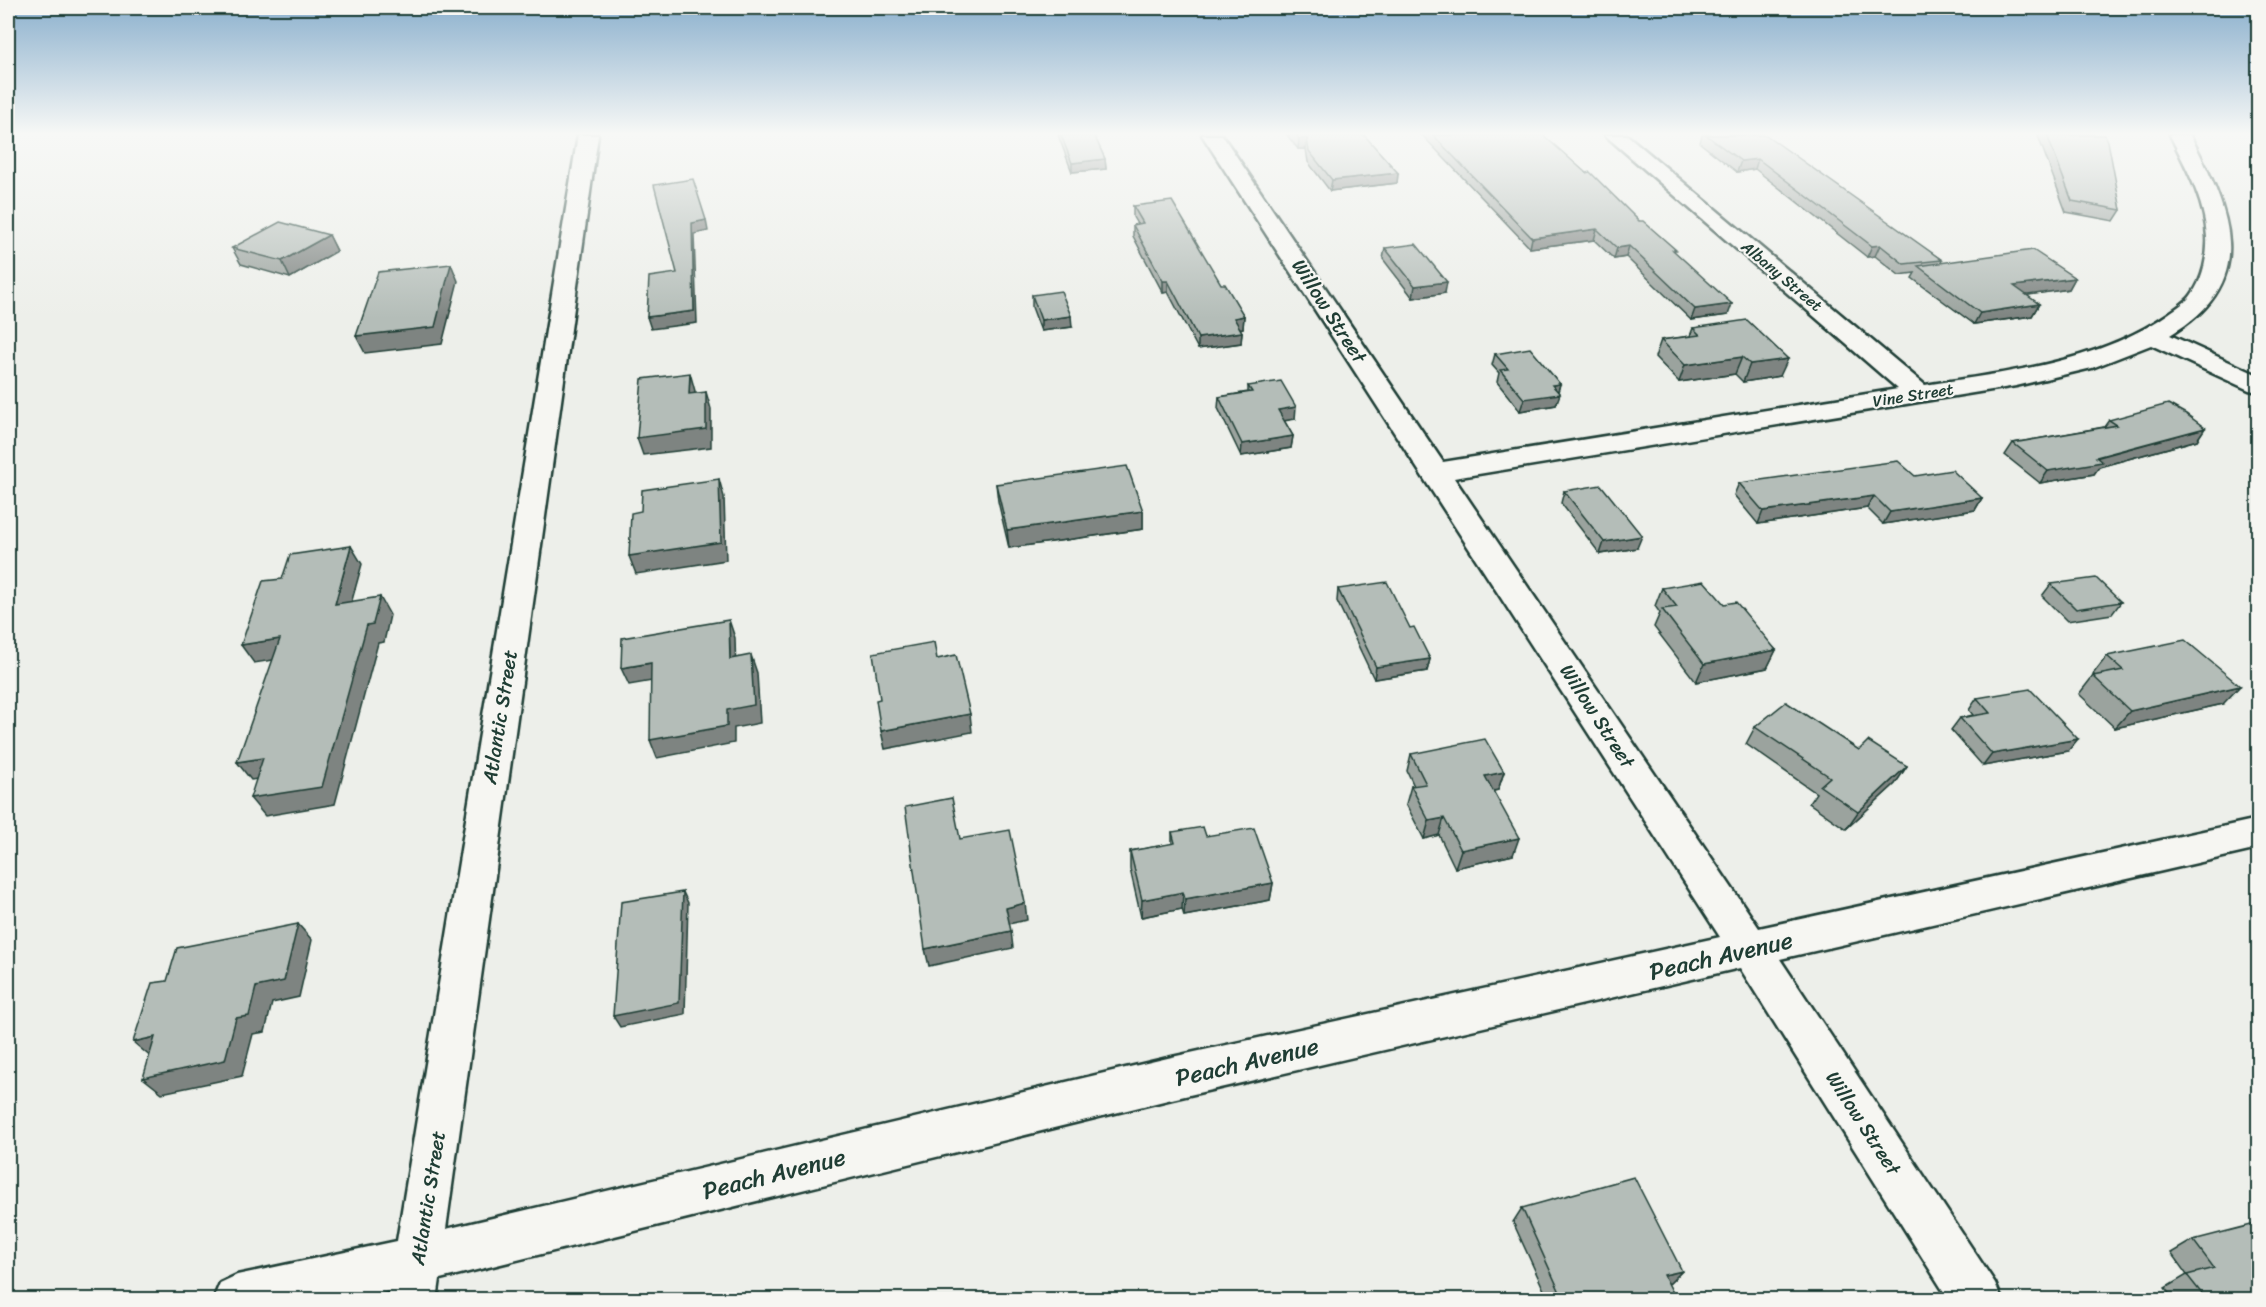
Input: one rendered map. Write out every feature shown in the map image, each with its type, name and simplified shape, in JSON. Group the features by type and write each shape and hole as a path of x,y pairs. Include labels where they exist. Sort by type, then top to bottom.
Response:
{"street":[{"name":"Atlantic Street","path":"416,1280 579,196"},
{"name":"Willow Street","path":"1252,196 1751,950 1978,1299"},
{"name":"Albany Street","path":"1687,196 1921,395"},
{"name":"Vine Street","path":"1435,472 1921,395 2066,368 2122,349 2167,327 2201,299 2215,272 2218,236 2208,196"},
{"path":"2150,335 2259,384"},
{"name":"Peach Avenue","path":"237,1299 416,1280 1172,1078 1751,950 2259,834"}],"building":[{"path":"657,196 698,196 706,220 692,223 694,311 647,317 649,277 677,273"},
{"path":"1492,196 1614,196 1639,221 1643,221 1676,250 1673,250 1732,304 1695,309 1629,246 1617,248 1597,229 1532,238"},
{"path":"1806,196 1852,196 1942,260 1904,264 1880,245 1872,246"},
{"path":"2070,196 2118,196 2121,210 2072,201"},
{"path":"1172,201 1221,284 1225,284 1244,316 1234,318 1242,332 1198,338 1168,281 1163,281 1133,225 1143,223 1133,206"},
{"path":"280,222 329,235 282,261 232,248"},
{"path":"1416,244 1447,282 1415,286 1385,248"},
{"path":"2033,250 2075,278 2014,286 2039,304 1980,313 1918,266"},
{"path":"451,264 435,327 356,336 378,272"},
{"path":"1061,291 1071,316 1041,320 1032,295"},
{"path":"1747,320 1788,359 1750,364 1742,357 1685,365 1661,340 1700,335 1693,328"},
{"path":"1530,348 1560,384 1552,385 1560,394 1524,399 1500,370 1508,369 1495,354"},
{"path":"690,373 689,394 706,392 706,429 637,438 642,379"},
{"path":"1281,381 1296,407 1278,410 1293,436 1242,444 1219,397 1252,392 1248,386"},
{"path":"2168,404 2205,428 2096,457 2102,462 2048,471 2013,443 2117,425 2109,420"},
{"path":"1898,461 1915,476 1952,470 1982,498 1890,512 1874,496 1763,511 1739,483"},
{"path":"1127,466 1143,511 1007,530 996,484"},
{"path":"719,479 721,542 629,556 631,513 641,511 642,490"},
{"path":"1601,485 1642,536 1604,542 1564,491"},
{"path":"351,546 335,604 380,597 373,624 367,625 322,787 250,798 263,758 237,762 280,639 241,645 263,581 282,579 290,555"},
{"path":"2096,578 2121,602 2076,609 2051,584"},
{"path":"1704,581 1724,604 1736,602 1776,650 1704,664 1662,609 1677,607 1662,588"},
{"path":"1387,582 1410,628 1414,627 1430,659 1376,667 1338,589"},
{"path":"729,620 730,659 751,655 754,705 727,710 727,726 650,740 651,663 621,668 622,638"},
{"path":"2185,640 2240,686 2130,711 2093,676 2123,670 2107,656"},
{"path":"934,642 937,659 956,655 970,714 881,731 876,700 880,699 873,653"},
{"path":"2030,689 2078,739 1992,754 1960,718 1990,713 1977,698"},
{"path":"1786,702 1859,750 1868,741 1907,766 1858,812 1820,786 1830,777 1755,727"},
{"path":"1485,739 1504,772 1485,776 1519,838 1461,850 1444,818 1429,821 1411,786 1426,784 1411,754"},
{"path":"952,798 960,839 1010,830 1025,903 1006,908 1011,931 925,949 905,807"},
{"path":"1203,827 1206,836 1254,828 1273,883 1185,899 1183,892 1142,900 1130,851 1175,843 1172,832"},
{"path":"683,892 679,1003 613,1016 621,902"},
{"path":"298,924 284,981 256,987 249,1016 236,1018 225,1060 143,1078 155,1037 133,1042 152,983 167,981 177,948"},
{"path":"1634,1177 1682,1271 1664,1275 1676,1299 1563,1299 1522,1208"},
{"path":"2259,1223 2259,1299 2206,1299 2187,1275 2214,1268 2193,1240"}]}
